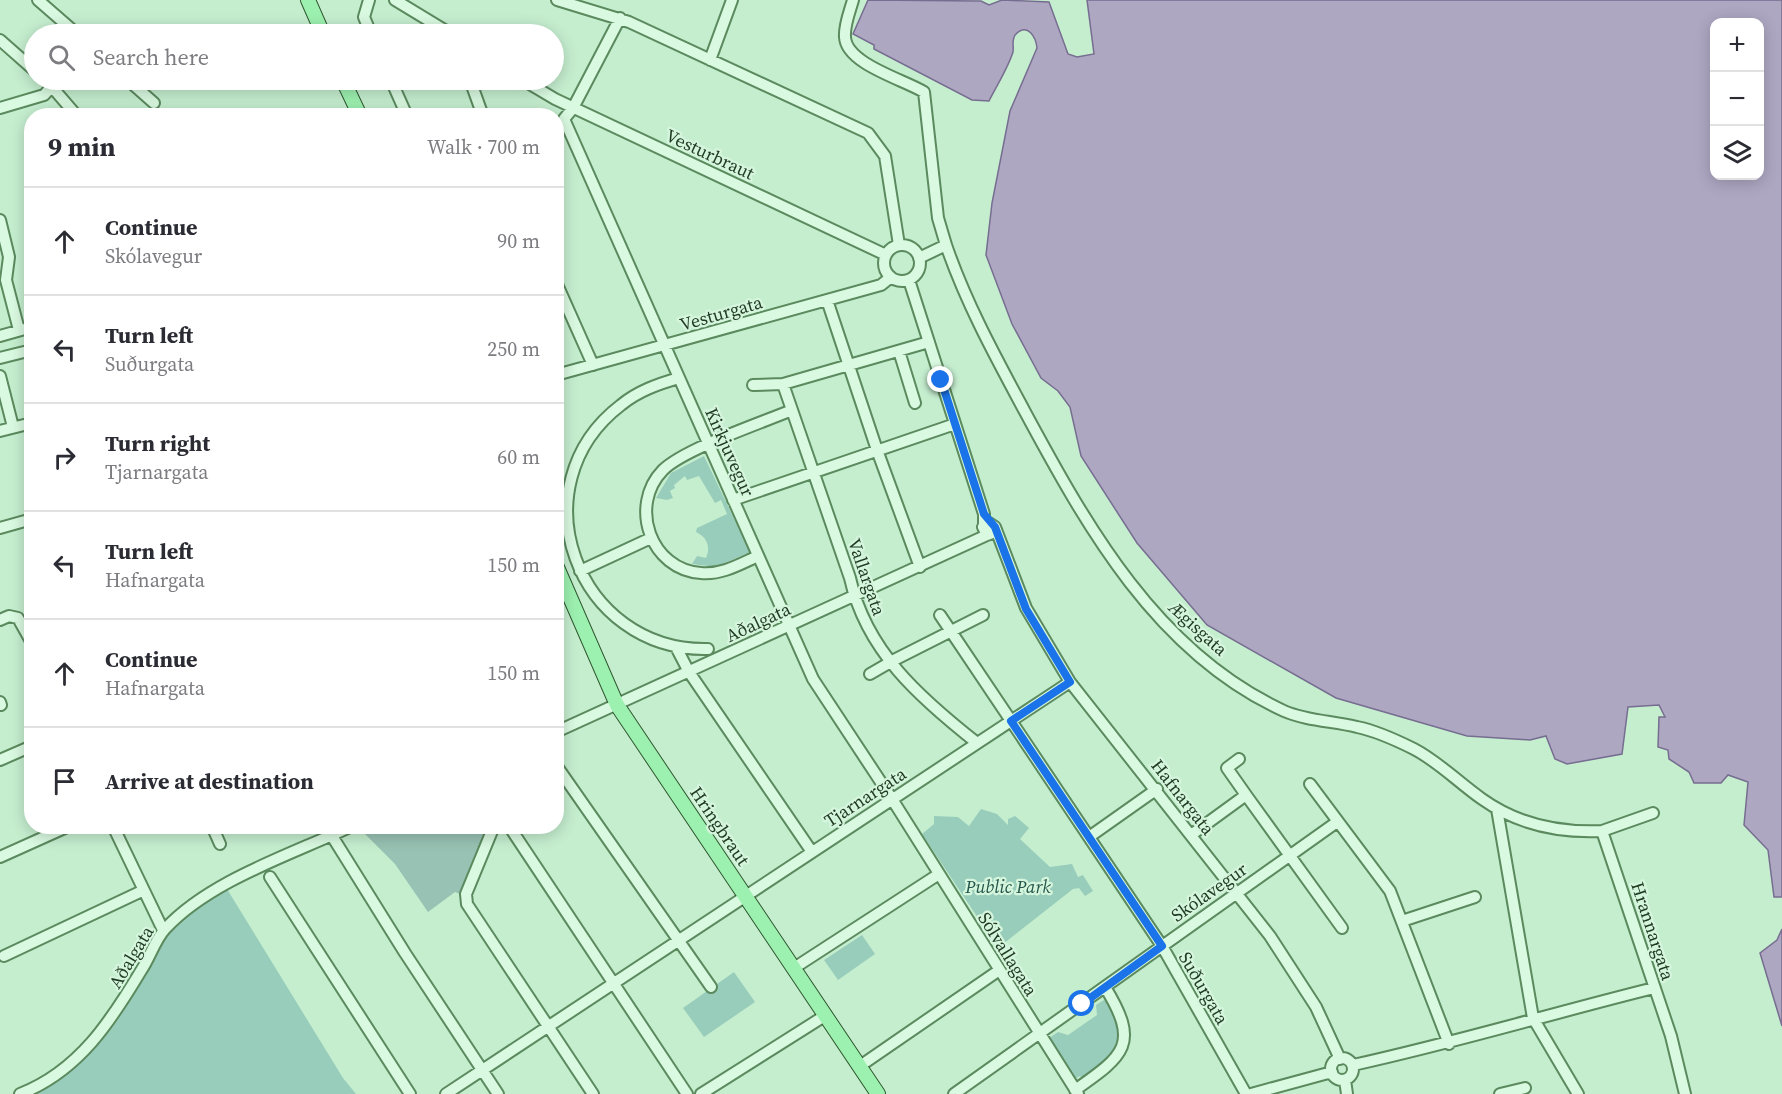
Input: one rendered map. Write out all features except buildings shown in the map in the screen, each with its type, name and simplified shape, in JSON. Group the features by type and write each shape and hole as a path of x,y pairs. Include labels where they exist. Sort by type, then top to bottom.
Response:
{"main road":[{"path":"308,0 319,24"},
{"path":"348,90 356,108"},
{"name":"Hringbraut","path":"564,583 617,705 878,1094"}],"street":[{"path":"38,0 66,24"},
{"path":"367,24 364,17 369,0"},
{"path":"395,0 409,4 436,24"},
{"path":"557,0 620,18 862,129 873,137 885,156 899,245"},
{"path":"710,60 732,0"},
{"name":"Ægisgata","path":"853,0 844,35 849,48 870,67 924,92 938,218 945,245 968,303 1098,541 1132,587 1196,652 1237,682 1285,711 1357,727 1401,742 1437,764 1497,809 1556,829 1602,831"},
{"path":"573,108 620,18"},
{"path":"0,40 24,61"},
{"path":"0,108 44,95 47,90"},
{"path":"58,90 71,108"},
{"path":"139,90 154,103"},
{"path":"395,90 403,108"},
{"path":"474,90 480,108"},
{"name":"Vesturbraut","path":"541,90 573,108 886,255"},
{"name":"Kirkjuvegur","path":"573,108 564,119 813,679 892,799"},
{"path":"0,220 9,257 6,280 19,330"},
{"path":"899,245 913,248 919,258 917,273 909,280 899,281 891,277 884,265 886,255 899,245"},
{"path":"919,258 945,245"},
{"name":"Vesturgata","path":"564,373 881,285 891,277"},
{"name":"Hafnargata","path":"909,280 988,528 1004,554 1026,609 1070,682 1157,789 1270,936 1316,1006 1340,1059"},
{"path":"564,300 593,365"},
{"path":"827,300 877,450 920,567"},
{"path":"0,336 24,329"},
{"path":"753,386 783,384 929,342"},
{"path":"899,351 915,404"},
{"path":"0,358 24,352"},
{"path":"0,376 14,427"},
{"path":"679,378 647,389 621,404 596,429 583,450 572,478 567,507 570,544 580,571 596,597 618,619 650,638 676,647 708,650"},
{"name":"Vallargata","path":"783,384 814,471 854,597 870,635 911,686 977,743"},
{"path":"758,556 723,571 693,572 667,560 651,538 646,507 652,485 662,471 674,461 792,410"},
{"path":"733,500 955,424"},
{"path":"0,431 24,425"},
{"path":"0,528 24,521"},
{"name":"Aðalgata","path":"564,728 920,567 972,542 988,528"},
{"path":"580,571 651,538"},
{"name":"Suðurgata","path":"940,615 949,632 1162,946 1246,1094"},
{"path":"870,674 983,615"},
{"path":"0,620 9,616 18,618 24,629"},
{"path":"676,647 689,672 812,852"},
{"name":"Tjarnargata","path":"446,1094 1070,682"},
{"path":"0,760 24,750"},
{"path":"1239,759 1227,768 1342,928"},
{"path":"564,776 711,987"},
{"path":"1310,784 1390,891 1449,1044"},
{"path":"1089,837 1157,789"},
{"path":"1191,835 1246,795"},
{"name":"Sólvallagata","path":"892,799 998,971 1077,1092"},
{"path":"1497,809 1533,1018 1578,1094"},
{"path":"1602,831 1653,813"},
{"name":"Skólavegur","path":"954,1094 1337,822"},
{"name":"Hrannargata","path":"1602,831 1671,1036 1685,1094"},
{"path":"0,857 51,834"},
{"path":"117,834 142,891 164,930"},
{"path":"216,834 220,844"},
{"name":"Aðalgata","path":"20,1094 58,1073 94,1041 118,1011 164,930 193,906 227,884 336,834"},
{"path":"491,834 466,894 467,904 593,1094"},
{"path":"514,834 687,1094"},
{"path":"332,836 405,953 498,1094"},
{"path":"794,968 939,874"},
{"path":"270,877 410,1094"},
{"path":"4,956 142,891"},
{"path":"1402,921 1475,897"},
{"path":"860,1066 998,971"},
{"path":"1077,1092 1110,1065 1123,1043 1123,1020 1105,987"},
{"path":"1353,1065 1449,1044 1533,1018 1654,988"},
{"path":"701,1094 826,1015"},
{"path":"1340,1059 1347,1059 1353,1065 1352,1076 1345,1080 1337,1079 1332,1072 1332,1065 1340,1059"},
{"path":"1251,1094 1332,1072"},
{"path":"1345,1080 1347,1094"},
{"path":"1500,1094 1525,1088"}],"green space":[{"path":"704,456 750,552 716,567 692,564 697,556 706,558 708,550 705,540 696,532 697,528 727,514 721,500 715,503 699,476 687,480 685,476 674,485 675,488 670,491 673,498 667,500 656,498 671,473"},
{"name":"Public Park","path":"981,809 997,814 1008,825 1008,819 1015,816 1029,828 1020,839 1050,867 1072,864 1078,877 1083,875 1093,891 1085,896 1079,888 1073,889 998,948 922,834 934,824 934,816 958,817 969,826"},
{"path":"227,889 343,1078 356,1094 37,1094 35,1087 92,1049 111,1029 157,952 183,917 201,903"},
{"path":"862,935 875,954 838,980 824,960"},
{"path":"734,972 755,1002 704,1037 683,1008"},
{"path":"1104,1000 1109,1002 1116,1017 1120,1039 1112,1055 1105,1062 1083,1080 1080,1076 1075,1079 1049,1038 1058,1032 1068,1035 1097,1015 1096,1005"}],"shaded area":[{"path":"868,0 981,1 989,5 1002,0 1049,2 1068,54 1077,57 1094,54 1087,0 1782,0 1782,897 1774,897 1768,850 1744,825 1748,782 1728,775 1721,783 1694,783 1689,772 1669,759 1668,750 1658,747 1659,717 1665,717 1659,705 1628,707 1622,754 1567,764 1555,759 1546,736 1530,740 1467,736 1336,698 1207,625 1137,543 1081,456 1070,407 1058,391 1041,378 1012,324 986,255 992,203 1010,111 1037,48 1033,36 1024,30 1014,36 1011,58 989,101 972,100 874,49 874,45 853,34"},
{"path":"365,834 484,834 460,894 455,892 428,912 395,864"},
{"path":"1782,929 1782,1026 1760,953 1777,940"}],"route":[{"path":"941,380 984,514 995,527 1026,609 1070,682 1011,721 1162,946 1082,1004"}]}
